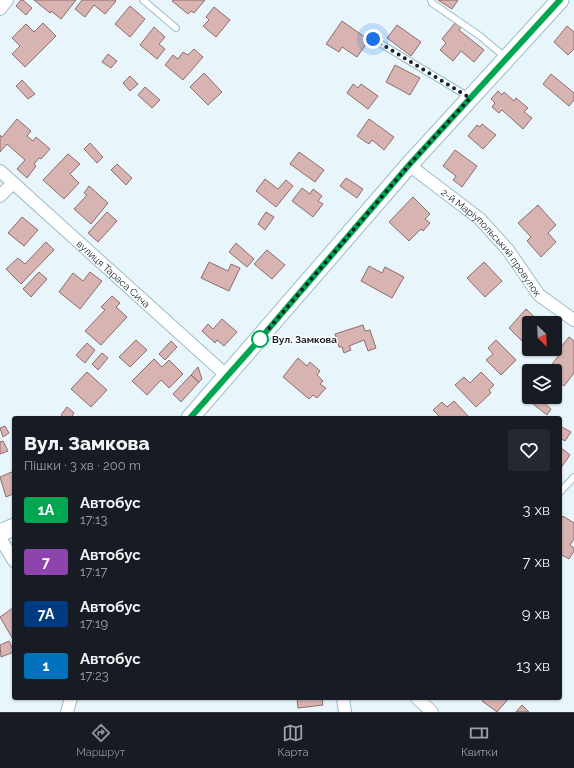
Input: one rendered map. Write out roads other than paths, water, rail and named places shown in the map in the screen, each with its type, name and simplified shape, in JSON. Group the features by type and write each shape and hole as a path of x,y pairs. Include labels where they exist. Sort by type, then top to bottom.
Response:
{"main road":[{"path":"192,416 409,165 560,0"},
{"path":"0,532 12,528"}],"street":[{"path":"0,9 7,0"},
{"name":"2-й Маріупольський провулок","path":"409,165 480,219 508,250 539,295 574,320"},
{"name":"вулиця Тараса Сича","path":"0,170 227,376"},
{"path":"0,196 13,183"},
{"path":"0,538 12,558"},
{"path":"68,712 71,700"},
{"path":"343,700 345,712"},
{"path":"419,700 432,712"}],"lane":[{"path":"143,0 176,28"},
{"path":"431,0 432,3 480,36 506,58"},
{"path":"373,39 470,98"},
{"path":"562,490 574,477"}],"place":[{"name":"Вул. Замкова","path":"260,339"}]}
